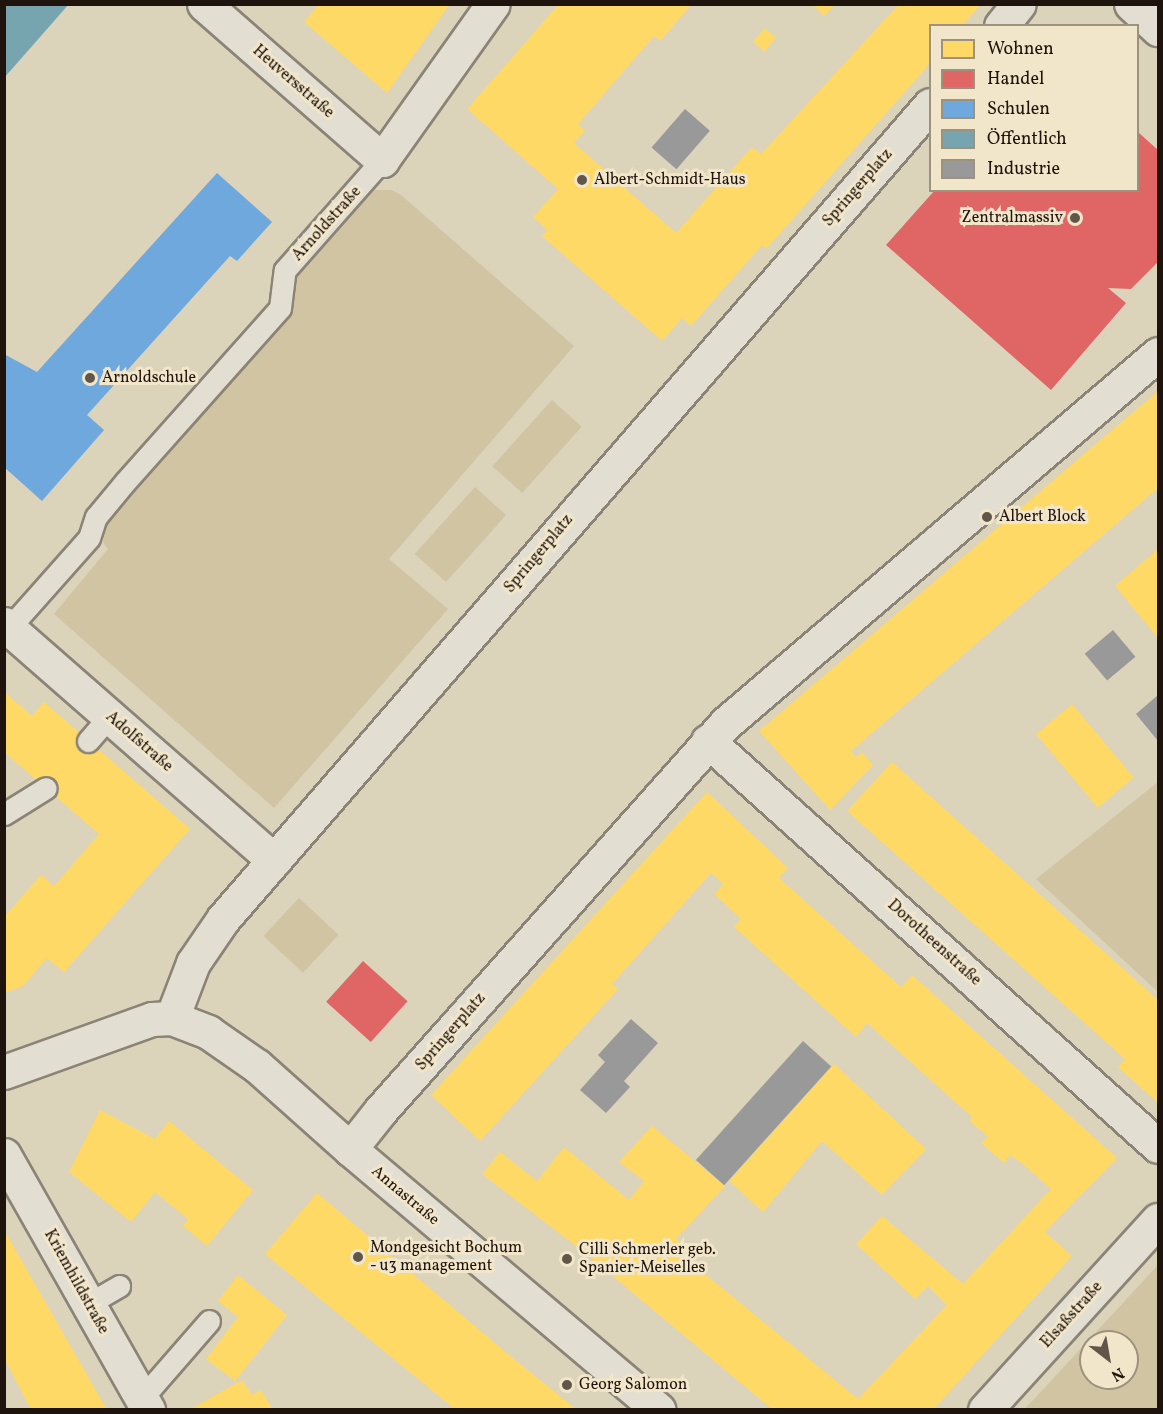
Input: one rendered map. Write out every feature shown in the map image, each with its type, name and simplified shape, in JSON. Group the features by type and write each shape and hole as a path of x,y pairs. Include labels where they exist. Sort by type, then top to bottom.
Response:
{"street":[{"name":"Heuversstraße","path":"204,4 382,160"},
{"name":"Arnoldstraße","path":"382,160 493,4"},
{"path":"1003,24 1020,4"},
{"path":"1131,4 1158,29"},
{"name":"Springerplatz","path":"172,1018 193,963 223,919 929,106"},
{"name":"Springerplatz","path":"350,1149 381,1110 708,741 780,675 1158,354"},
{"name":"Adolfstraße","path":"6,628 273,860"},
{"name":"Dorotheenstraße","path":"708,741 1158,1146"},
{"path":"4,1072 152,1019 172,1018"},
{"name":"Annastraße","path":"172,1018 208,1032 257,1066 350,1149 659,1410"},
{"name":"Kriemhildstraße","path":"4,1155 145,1404"},
{"name":"Elsaßstraße","path":"985,1410 1158,1220"}],"lane":[{"name":"Arnoldstraße","path":"6,628 89,537 96,517 125,482 280,308 285,270 382,160"},
{"path":"88,741 110,716"},
{"path":"4,814 46,788"},
{"path":"88,1304 119,1286"},
{"path":"145,1404 209,1321"}],"shaded area":[{"path":"371,190 391,190 401,195 574,346 389,559 448,609 274,808 54,614 108,549 103,542 108,521 292,311 297,274"},
{"path":"552,400 582,427 522,493 492,466"},
{"path":"475,487 506,515 446,582 415,554"},
{"path":"1158,782 1158,992 1036,879"},
{"path":"299,898 338,935 303,973 264,936"},
{"path":"1158,1265 1158,1409 1024,1409 1079,1350 1079,1390 1139,1390 1139,1330 1098,1330"}],"building: Wohnen":[{"path":"319,4 450,4 387,93 304,22"},
{"name":"Albert-Schmidt-Haus","path":"559,4 692,4 660,41 654,36 578,124 585,131 574,143 676,233 752,147 761,154 899,4 981,4 964,24 929,24 929,64 926,68 766,249 762,245 691,326 682,318 662,341 542,236 547,230 533,217 558,189 467,109"},
{"path":"812,4 835,4 824,16"},
{"path":"765,28 776,38 764,51 753,41"},
{"path":"1158,391 1158,488 851,751 856,757 862,752 873,765 830,810 759,731"},
{"path":"1158,549 1158,638 1115,586"},
{"path":"4,692 32,716 44,702 190,829 64,972 47,958 23,986 4,993 4,917 41,875 54,886 99,834 4,752"},
{"path":"1072,704 1134,778 1098,808 1036,734"},
{"path":"892,762 1158,1000 1158,1103 1118,1067 1125,1059 847,811"},
{"path":"707,792 788,868 779,878 901,987 912,975 1117,1158 1045,1232 1072,1256 933,1410 773,1410 585,1253 482,1174 500,1152 537,1181 564,1147 629,1200 644,1181 619,1162 652,1126 725,1186 676,1239 680,1242 674,1249 858,1399 947,1305 928,1286 915,1299 856,1244 882,1216 963,1284 1051,1189 1010,1155 1004,1163 981,1143 988,1137 969,1120 972,1117 867,1023 856,1037 734,927 741,919 714,894 723,884 711,873 612,984 618,989 480,1141 431,1095"},
{"path":"834,1064 926,1149 882,1195 822,1141 763,1212 729,1181"},
{"path":"100,1110 155,1139 169,1121 253,1190 207,1246 183,1226 188,1219 155,1192 131,1222 69,1172"},
{"path":"317,1193 577,1410 456,1410 265,1254"},
{"path":"4,1230 107,1410 31,1410 4,1358"},
{"path":"238,1275 287,1315 235,1381 206,1359 238,1317 218,1301"},
{"path":"242,1380 252,1395 261,1390 273,1410 189,1410"}],"building: Handel":[{"path":"1139,133 1158,150 1158,262 1131,289 1108,288 1126,303 1051,390 886,245 933,192 1139,192"},
{"path":"363,961 408,1001 371,1042 326,1002"}],"building: Schulen":[{"path":"217,173 272,222 237,261 230,256 87,415 104,430 42,501 4,467 4,354 37,372"}],"building: Öffentlich":[{"path":"4,4 69,4 4,78"}],"building: Industrie":[{"path":"685,109 710,131 676,169 652,147"},
{"path":"1113,630 1135,657 1107,681 1085,654"},
{"path":"1158,695 1158,741 1136,714"},
{"path":"631,1019 658,1043 624,1081 630,1087 606,1113 580,1090 605,1062 598,1055"},
{"path":"803,1041 831,1066 724,1185 696,1160"}],"place":[{"name":"Albert-Schmidt-Haus","path":"582,180"},
{"name":"Zentralmassiv","path":"1075,218"},
{"name":"Arnoldschule","path":"90,378"},
{"name":"Albert Block","path":"987,517"},
{"name":"Mondgesicht Bochum - u3 management","path":"358,1257"},
{"name":"Cilli Schmerler geb. Spanier-Meiselles","path":"567,1259"},
{"name":"Georg Salomon","path":"567,1385"}]}
